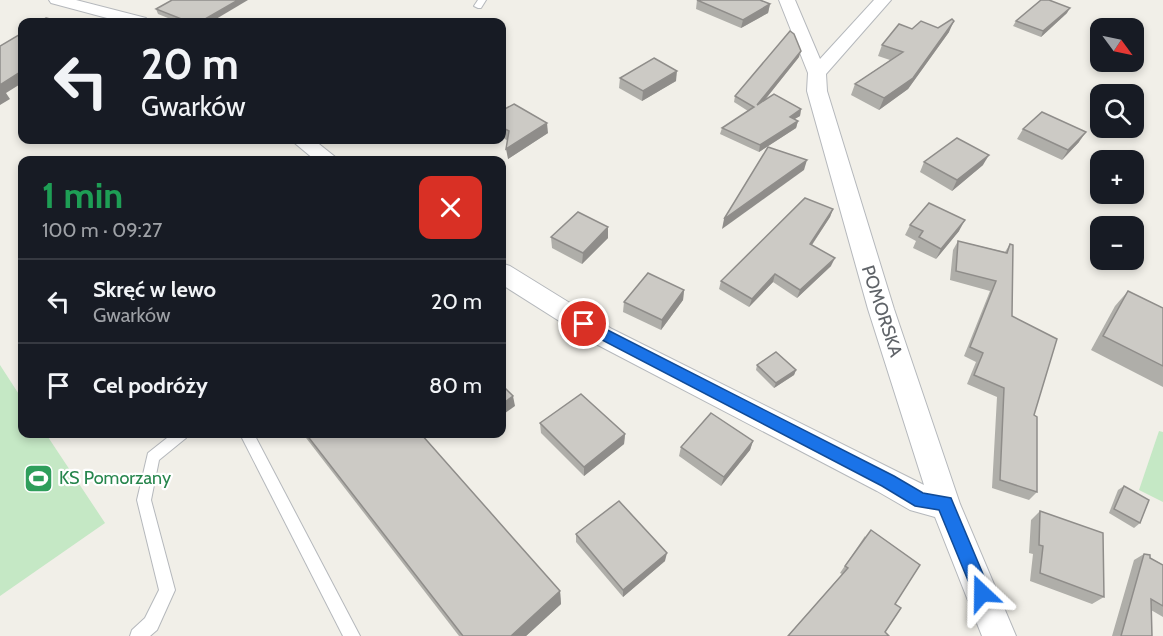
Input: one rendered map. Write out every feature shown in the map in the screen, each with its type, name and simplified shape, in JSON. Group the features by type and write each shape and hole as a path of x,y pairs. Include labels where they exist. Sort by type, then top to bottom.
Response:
{"street":[{"path":"57,0 125,18"},
{"name":"POMORSKA","path":"788,0 817,73 817,91 835,158 945,504 999,636"},
{"path":"817,73 883,0"},
{"path":"306,144 323,156"},
{"path":"506,275 603,336 921,500 945,504"}],"lane":[{"path":"138,636 151,624 167,590 144,501 153,457 176,438"},
{"path":"249,438 352,636"}],"green space":[{"name":"KS Pomorzany","path":"0,365 18,393 18,438 49,438 105,523 0,596"},
{"path":"1159,431 1163,432 1163,502 1139,490"}],"building":[{"path":"172,0 238,0 207,18 179,18 156,9"},
{"path":"697,0 760,0 770,4 743,20"},
{"path":"1041,0 1049,0 1070,8 1043,31 1016,21"},
{"path":"952,19 954,21 913,78 884,98 855,84 903,52 882,45 899,24 912,29 921,21 938,28"},
{"path":"790,31 794,34 801,51 757,105 774,94 801,109 790,117 798,121 760,145 722,128 754,107 735,96"},
{"path":"18,35 18,74 0,85 0,46"},
{"path":"654,58 677,71 643,91 620,78"},
{"path":"514,104 547,123 506,149 509,131 506,130 506,108"},
{"path":"1042,112 1086,132 1068,150 1023,129"},
{"path":"957,138 989,155 957,180 924,162"},
{"path":"768,147 807,160 724,219"},
{"path":"805,198 833,209 810,244 835,258 800,290 775,274 752,299 721,281"},
{"path":"929,203 965,220 941,249 919,237 923,231 910,225"},
{"path":"578,212 608,227 583,253 551,237"},
{"path":"958,241 1007,253 1010,244 1013,245 1012,316 1057,339 1034,415 1037,417 1037,492 1000,480 1004,388 974,375 983,353 970,347 996,281 956,271"},
{"path":"648,273 684,290 662,320 624,302"},
{"path":"1128,291 1163,308 1163,366 1103,336"},
{"path":"776,352 796,370 776,383 757,365"},
{"path":"506,389 513,396 506,401"},
{"path":"581,394 625,434 584,467 540,423"},
{"path":"711,413 753,441 724,477 681,447"},
{"path":"309,438 425,438 560,591 511,636 463,636"},
{"path":"1124,486 1149,500 1140,523 1114,509"},
{"path":"619,501 667,553 623,590 576,534"},
{"path":"1040,511 1103,533 1104,597 1040,573 1043,546 1039,545"},
{"path":"871,530 920,565 895,604 901,608 885,632 889,636 788,636 848,568 845,566"},
{"path":"1144,554 1150,555 1150,558 1163,565 1163,606 1151,599 1152,636 1121,636"}],"place":[{"name":"KS Pomorzany","path":"38,478"}],"route":[{"path":"584,324 603,336 921,500 945,504 982,593"}]}
